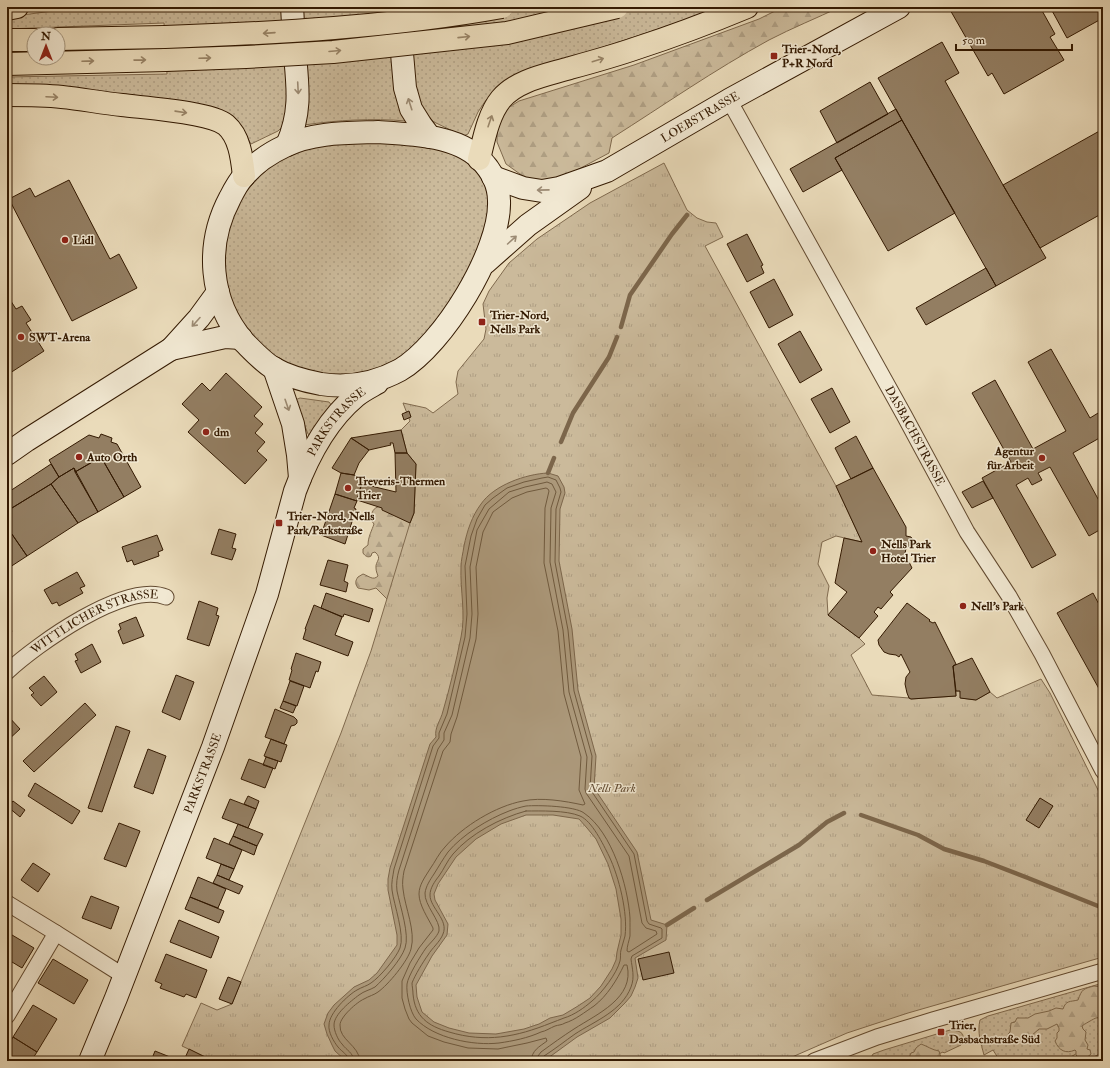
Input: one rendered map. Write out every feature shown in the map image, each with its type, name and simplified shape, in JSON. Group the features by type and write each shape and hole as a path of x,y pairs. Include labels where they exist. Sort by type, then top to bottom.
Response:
{"main road":[{"path":"7,9 17,7"},
{"path":"287,145 296,122 299,92 292,7"},
{"path":"398,7 405,88 411,110 430,137"},
{"path":"66,39 165,37 329,29 401,22 502,7"},
{"path":"7,64 166,60 333,52 506,33 617,7"},
{"name":"LOEBSTRASSE","path":"493,177 523,188 542,191 559,188 607,171 729,100 898,7"},
{"path":"480,158 485,136 494,110 502,99 522,84 546,75 637,48 742,9"},
{"path":"9,40 26,40"},
{"path":"7,95 63,97 198,115 214,119 226,125 234,135 240,150 244,176"},
{"path":"378,132 430,137 446,140 480,158 493,177 498,189 499,212 493,236 476,279 452,316 425,350 413,361 386,376 365,383 345,385 323,384 300,380 274,368 260,358 241,338 227,317 218,292 215,278 214,263 217,229 224,209 234,190 244,176 269,155 299,140 313,137 378,132"},
{"path":"482,265 528,225 566,197 607,171"},
{"path":"7,454 171,349 199,318 218,292"},
{"path":"171,349 225,337 241,338"},
{"name":"PARKSTRASSE","path":"274,368 293,424 300,479"},
{"name":"PARKSTRASSE","path":"90,1061 212,747 266,594 295,491 300,479 319,439 331,422 356,396 386,376"}],"street":[{"name":"DASBACHSTRASSE","path":"729,100 968,532 1009,596 1058,682 1103,771"},
{"name":"WITTLICHER STRASSE","path":"7,672 22,659 71,624 114,602 146,594 161,595 166,597"},
{"path":"7,903 124,976"},
{"path":"7,1016 56,933"},
{"path":"814,1061 919,1024 1103,971"}],"green space":[{"path":"83,7 285,7 292,99 286,123 278,131 251,144 238,122 229,114 208,107 7,89 7,77 167,74 164,23 66,27 26,26 26,28 7,29 7,17"},
{"path":"301,7 390,7 406,121 355,120 304,125 308,108 308,95"},
{"path":"406,7 720,7 705,14 588,52 503,85 486,100 478,112 468,134 463,136 434,122 423,113 415,100"},
{"path":"783,7 840,7 769,40 709,75 612,138 609,153 577,170 551,180 527,179 506,164 497,142 497,124 503,111 519,101 634,65 759,19"},
{"path":"343,142 394,142 438,148 466,159 486,183 491,206 477,256 436,324 405,355 374,371 338,376 304,371 289,365 264,349 245,327 235,309 225,280 225,246 232,216 243,195 259,177 274,164 289,155 304,149"},
{"name":"Nells Park","path":"664,163 687,210 697,218 707,222 716,223 723,237 705,246 836,486 862,542 836,536 822,542 818,564 829,586 827,598 828,615 865,644 851,655 872,695 911,699 956,696 956,691 960,691 961,698 976,700 990,692 997,698 1041,679 1050,693 1103,800 1103,957 908,1013 847,1033 783,1061 214,1061 182,1046 201,1003 217,1010 232,1004 341,733 371,651 414,513 416,464 407,453 401,430 410,421 403,403 426,408 433,413 458,394 456,382 458,371 484,339 486,329 483,304 489,291 509,263 537,239 590,203"},
{"path":"300,398 329,402 336,411 311,436 308,434 295,400"},
{"path":"433,467 388,600 376,588 369,590 358,588 356,580 363,574 373,578 378,576 376,566 379,558 377,554 375,552 372,553 370,557 368,557 363,553 363,549 368,545 369,536 374,524 371,520 373,511 416,481 415,476 417,474"},
{"path":"1103,983 1103,1052 1090,1059 1084,1049 1064,1061 1000,1061 993,1050 984,1055 979,1033 980,1020 988,1016"},
{"path":"1094,986 1103,987 1103,1017 1095,1018 1082,1026 1086,1032 1085,1040 1088,1045 1087,1049 1090,1050 1091,1054 1089,1056 1080,1059 1076,1055 1075,1050 1066,1052 1059,1047 1055,1041 1059,1031 1057,1024 1047,1029 1039,1029 1027,1042 1011,1041 1008,1034 1010,1032 1011,1023 1015,1022 1017,1018 1028,1018 1035,1014 1056,1008 1063,1009 1067,1003 1078,1000 1083,990"},
{"path":"950,1030 962,1033 963,1038 961,1045 930,1058 932,1061 869,1061 873,1054"},
{"path":"921,1044 939,1051 941,1058 940,1061 905,1061 908,1060 911,1053 914,1052"}],"water":[{"path":"548,473 558,476 564,487 565,493 560,509 559,561 572,629 578,690 596,756 594,788 637,852 651,920 667,925 666,940 635,958 638,978 635,987 631,996 610,1018 577,1037 544,1061 346,1061 335,1051 324,1024 328,1013 334,1005 354,987 369,980 377,973 397,945 397,935 388,890 388,879 390,868 430,744 436,737 437,727 455,665 463,620 461,564 468,529 481,504 494,491 521,478","holes":["526,815 553,815 579,819 596,839 608,864 616,889 621,919 621,935 616,960 612,969 601,986 590,998 563,1015 550,1018 539,1024 524,1029 496,1034 469,1033 449,1028 434,1022 422,1012 417,997 416,985 432,956 447,935 448,924 435,900 434,894 438,884 456,857 476,839 501,824"]}],"building":[{"path":"1040,7 1055,34 1050,37 1064,60 1004,94 992,73 988,76 949,8"},
{"path":"1050,7 1103,7 1103,18 1067,38"},
{"path":"942,42 959,73 945,81 1046,258 996,286 878,78"},
{"path":"870,82 888,114 837,143 820,111"},
{"path":"896,109 902,120 835,158 842,170 803,192 790,169"},
{"path":"902,120 955,213 888,251 835,158"},
{"path":"1103,129 1103,213 1040,248 1003,185"},
{"name":"Lidl","path":"69,180 110,259 119,254 137,288 72,321 9,199 30,188 35,197"},
{"path":"747,234 763,265 761,266 764,273 747,282 727,244"},
{"path":"986,268 996,286 926,325 916,308"},
{"path":"774,279 793,315 769,328 750,292"},
{"name":"SWT-Arena","path":"7,295 16,309 22,306 31,320 26,323 44,351 7,375"},
{"path":"800,331 822,370 800,383 778,344"},
{"name":"Agentur für Arbeit","path":"1051,349 1090,418 1103,410 1103,436 1073,453 1103,508 1103,528 1089,536 1050,467 1038,473 1042,480 1032,485 1028,478 1016,485 1056,555 1032,568 982,478 1011,462 972,393 995,380 1033,449 1066,431 1028,362"},
{"path":"226,373 262,407 254,416 263,424 255,433 265,442 257,451 267,460 245,484 188,432 199,420 182,404 202,383 210,391"},
{"path":"832,388 850,422 830,433 811,399"},
{"path":"409,411 411,417 404,420 402,414"},
{"path":"401,430 407,453 395,453 393,443 390,443 391,445 369,450 351,438"},
{"path":"101,434 112,438 111,442 117,444 141,487 124,497 101,457 75,472 74,468 59,477 49,460 89,435 99,438"},
{"path":"856,436 873,468 851,479 835,448"},
{"path":"351,438 369,450 359,463 354,475 341,473 332,468"},
{"path":"395,453 407,453 416,464 414,513 410,523 382,510 382,508 357,500 362,482 396,492"},
{"path":"101,457 124,497 98,512 75,472"},
{"path":"51,464 59,477 51,484 7,511 7,493"},
{"path":"74,468 98,512 78,523 51,484"},
{"name":"Nells Park Hotel Trier","path":"873,468 906,527 906,536 911,537 913,540 913,544 906,548 905,554 912,568 890,592 893,595 881,609 878,607 874,612 878,616 859,638 828,615 847,592 835,583 844,538 862,542 836,486"},
{"name":"Treveris-Thermen Trier","path":"341,473 354,475 363,479 357,501 335,494"},
{"path":"983,481 993,498 972,508 962,492"},
{"path":"51,484 78,523 27,556 7,527 7,511"},
{"path":"335,494 357,501 345,544 321,535"},
{"path":"7,527 27,556 7,569"},
{"path":"219,529 236,534 232,548 236,549 232,560 211,554"},
{"path":"157,535 163,550 158,552 159,556 134,565 132,560 127,562 122,547"},
{"path":"328,560 348,565 344,581 348,583 346,592 320,585"},
{"path":"77,572 85,586 80,588 83,593 59,606 57,602 52,604 44,590"},
{"path":"326,593 373,609 369,622 344,614 343,617 321,608"},
{"path":"1093,593 1103,612 1103,696 1057,613"},
{"path":"199,601 218,608 216,615 219,616 209,646 187,639"},
{"path":"907,603 930,620 929,621 933,623 935,622 956,664 953,666 956,696 909,698 905,684 906,677 910,672 901,654 899,657 884,652 879,645 878,640"},
{"path":"314,605 342,617 335,635 353,642 348,656 303,639"},
{"path":"136,617 144,636 123,644 118,631 121,629 119,624"},
{"path":"7,625 12,631 9,635 12,638 7,643"},
{"path":"92,644 101,662 81,673 75,661 78,660 75,654"},
{"path":"296,653 321,662 310,688 289,680"},
{"path":"972,658 990,692 976,700 960,698 960,691 956,691 953,666"},
{"path":"176,675 194,682 180,720 162,712"},
{"path":"44,676 57,692 41,706 31,695 34,693 29,688"},
{"path":"290,681 304,686 297,706 283,701"},
{"path":"283,701 296,706 293,713 280,708"},
{"path":"85,703 96,715 34,772 23,761"},
{"path":"275,709 294,717 297,720 295,725 291,726 284,744 265,737"},
{"path":"7,715 20,729 7,741"},
{"path":"116,726 130,731 102,812 88,808"},
{"path":"271,739 287,745 281,762 264,756"},
{"path":"148,749 166,756 153,794 134,787"},
{"path":"266,757 278,761 275,769 263,765"},
{"path":"249,759 273,768 265,788 241,779"},
{"path":"35,783 80,811 72,824 28,796"},
{"path":"248,796 259,801 256,809 244,804"},
{"path":"1040,798 1053,806 1039,828 1026,820"},
{"path":"230,799 256,809 248,828 222,818"},
{"path":"13,801 25,810 20,817 8,807"},
{"path":"119,823 140,831 126,867 104,859"},
{"path":"238,824 263,834 257,846 233,836"},
{"path":"233,836 257,846 254,855 229,844"},
{"path":"214,838 242,850 234,869 206,858"},
{"path":"33,863 50,874 38,892 21,880"},
{"path":"221,864 234,869 229,880 217,875"},
{"path":"217,875 243,886 239,894 213,883"},
{"path":"198,877 226,889 218,908 190,897"},
{"path":"91,896 119,907 111,929 82,918"},
{"path":"190,897 224,911 219,923 185,909"},
{"path":"179,920 219,937 211,958 170,942"},
{"path":"7,932 34,948 22,968 7,959"},
{"path":"669,952 674,973 643,980 638,959"},
{"path":"166,954 207,970 196,998 186,994 184,997 160,988 162,984 155,981"},
{"path":"53,959 88,980 74,1004 38,983"},
{"path":"228,977 241,982 232,1004 219,999"},
{"path":"33,1005 57,1019 37,1052 13,1037"},
{"path":"13,1037 37,1052 31,1061 7,1061 7,1048"},
{"path":"189,1049 213,1061 191,1061 185,1058"},
{"path":"155,1051 180,1061 151,1061"}],"waterway":[{"path":"621,327 630,295 687,215"},
{"path":"561,442 573,413 609,357 617,337"},
{"path":"548,473 554,458"},
{"path":"707,900 799,845 827,822 844,813"},
{"path":"861,815 918,835 944,849 984,861 1103,908"},
{"path":"667,925 694,908"}],"place":[{"name":"Trier-Nord, P+R Nord","path":"774,56"},
{"name":"Lidl","path":"65,240"},
{"name":"Trier-Nord, Nells Park","path":"482,322"},
{"name":"SWT-Arena","path":"21,337"},
{"name":"dm","path":"206,432"},
{"name":"Auto Orth","path":"79,457"},
{"name":"Agentur für Arbeit","path":"1042,458"},
{"name":"Treveris-Thermen Trier","path":"348,488"},
{"name":"Trier-Nord, Nells Park/Parkstraße","path":"279,523"},
{"name":"Nells Park Hotel Trier","path":"873,551"},
{"name":"Nell's Park","path":"963,606"},
{"name":"Trier, Dasbachstraße Süd","path":"941,1032"}]}
